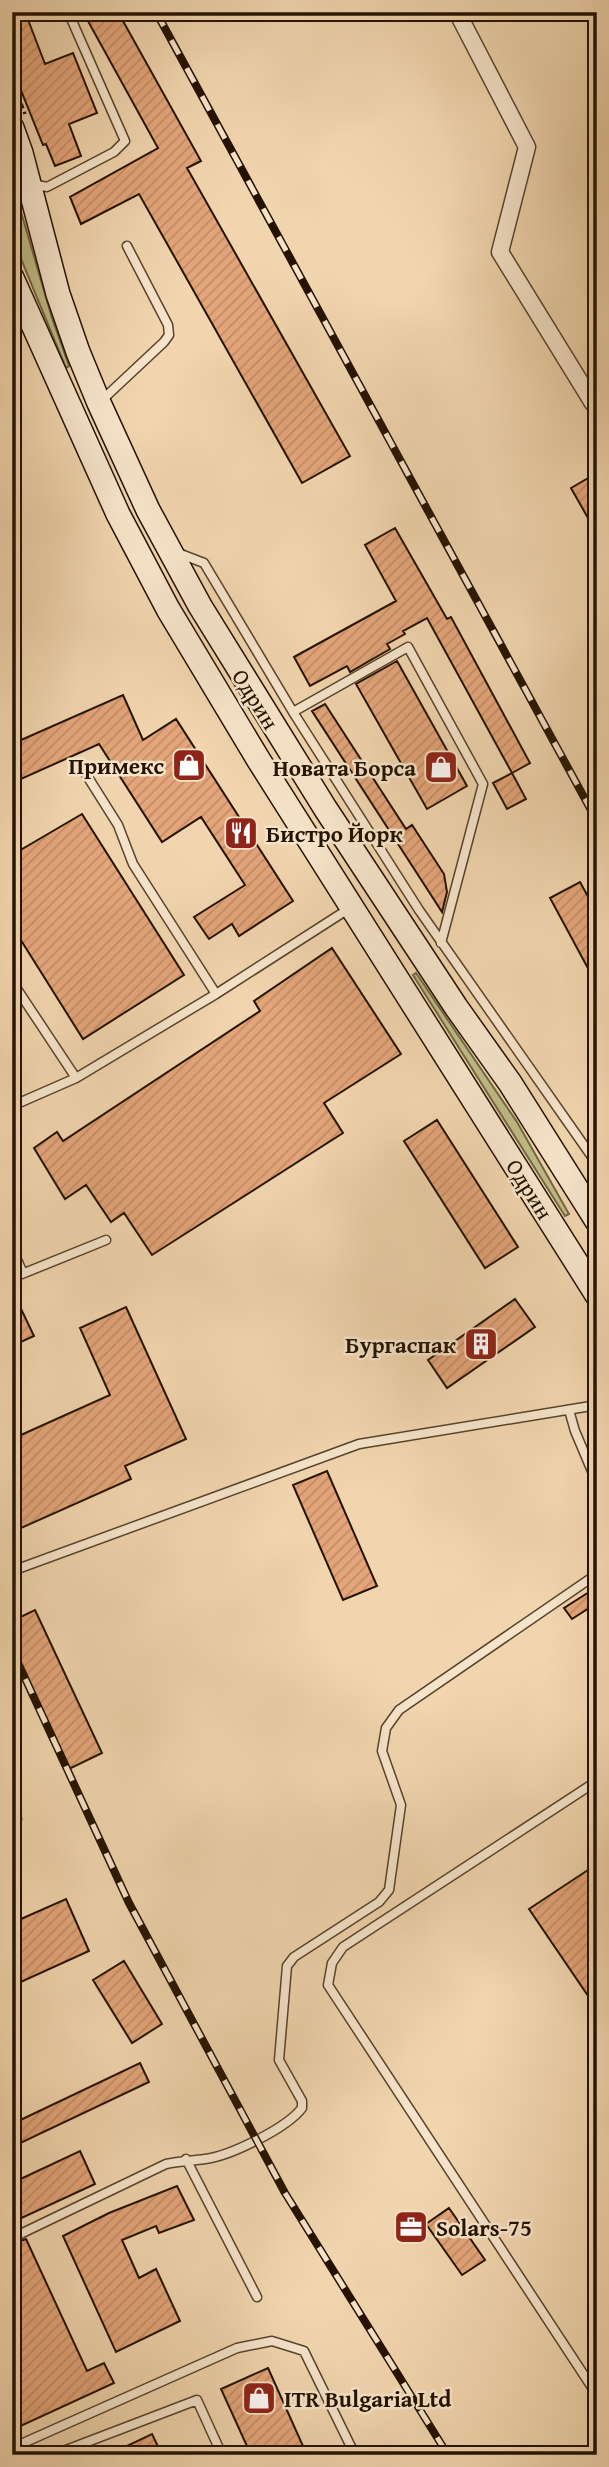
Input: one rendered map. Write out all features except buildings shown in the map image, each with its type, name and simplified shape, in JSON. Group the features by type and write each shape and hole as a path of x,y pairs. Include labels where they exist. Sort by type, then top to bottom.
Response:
{"main road":[{"name":"Одрин","path":"21,127 21,176 58,294 99,403 148,510 244,681 456,1007 510,1083 597,1221"},
{"name":"Одрин","path":"12,278 118,514 168,609 257,759 597,1294"},
{"path":"353,907 383,916 432,988 456,1007"}],"street":[{"path":"457,12 527,147 500,252 593,403"}],"lane":[{"path":"21,176 47,187 114,152 125,141 66,12"},
{"path":"99,403 169,335 168,325 127,246"},
{"path":"170,549 204,564 293,712 419,910 597,1164"},
{"path":"293,712 408,647 483,784 442,943"},
{"path":"84,771 118,825 133,864 216,994"},
{"path":"12,1106 76,1078 353,907"},
{"path":"12,985 76,1078"},
{"path":"12,1278 106,1240"},
{"path":"12,1249 23,1273"},
{"path":"12,1571 359,1444 597,1405"},
{"path":"569,1410 597,1483"},
{"path":"12,2238 166,2164 186,2159 206,2159 257,2141 297,2114 302,2108 302,2101 279,2060 287,1966 295,1957 379,1902 389,1891 401,1805 382,1751 386,1728 399,1710 597,1574"},
{"path":"597,1781 343,1947 332,1963 328,1985 597,2395"},
{"path":"186,2159 257,2297"},
{"path":"12,2448 237,2348 272,2340 304,2351 355,2455"},
{"path":"53,2455 197,2400 222,2455"}],"path":[{"path":"12,80 21,127"}],"shaded area":[{"path":"12,181 52,318 69,366 66,368 12,237"},
{"path":"416,973 517,1122 569,1214 565,1216 413,975"}],"railway":[{"path":"156,12 597,821"},
{"path":"12,1650 129,1903 285,2193 448,2455"}],"place":[{"name":"Примекс","path":"189,765"},
{"name":"Новата Борса","path":"441,767"},
{"name":"Бистро Йорк","path":"241,833"},
{"name":"Бургаспак","path":"481,1344"},
{"name":"Solars-75","path":"411,2227"},
{"name":"ITR Bulgaria Ltd","path":"259,2398"}]}
